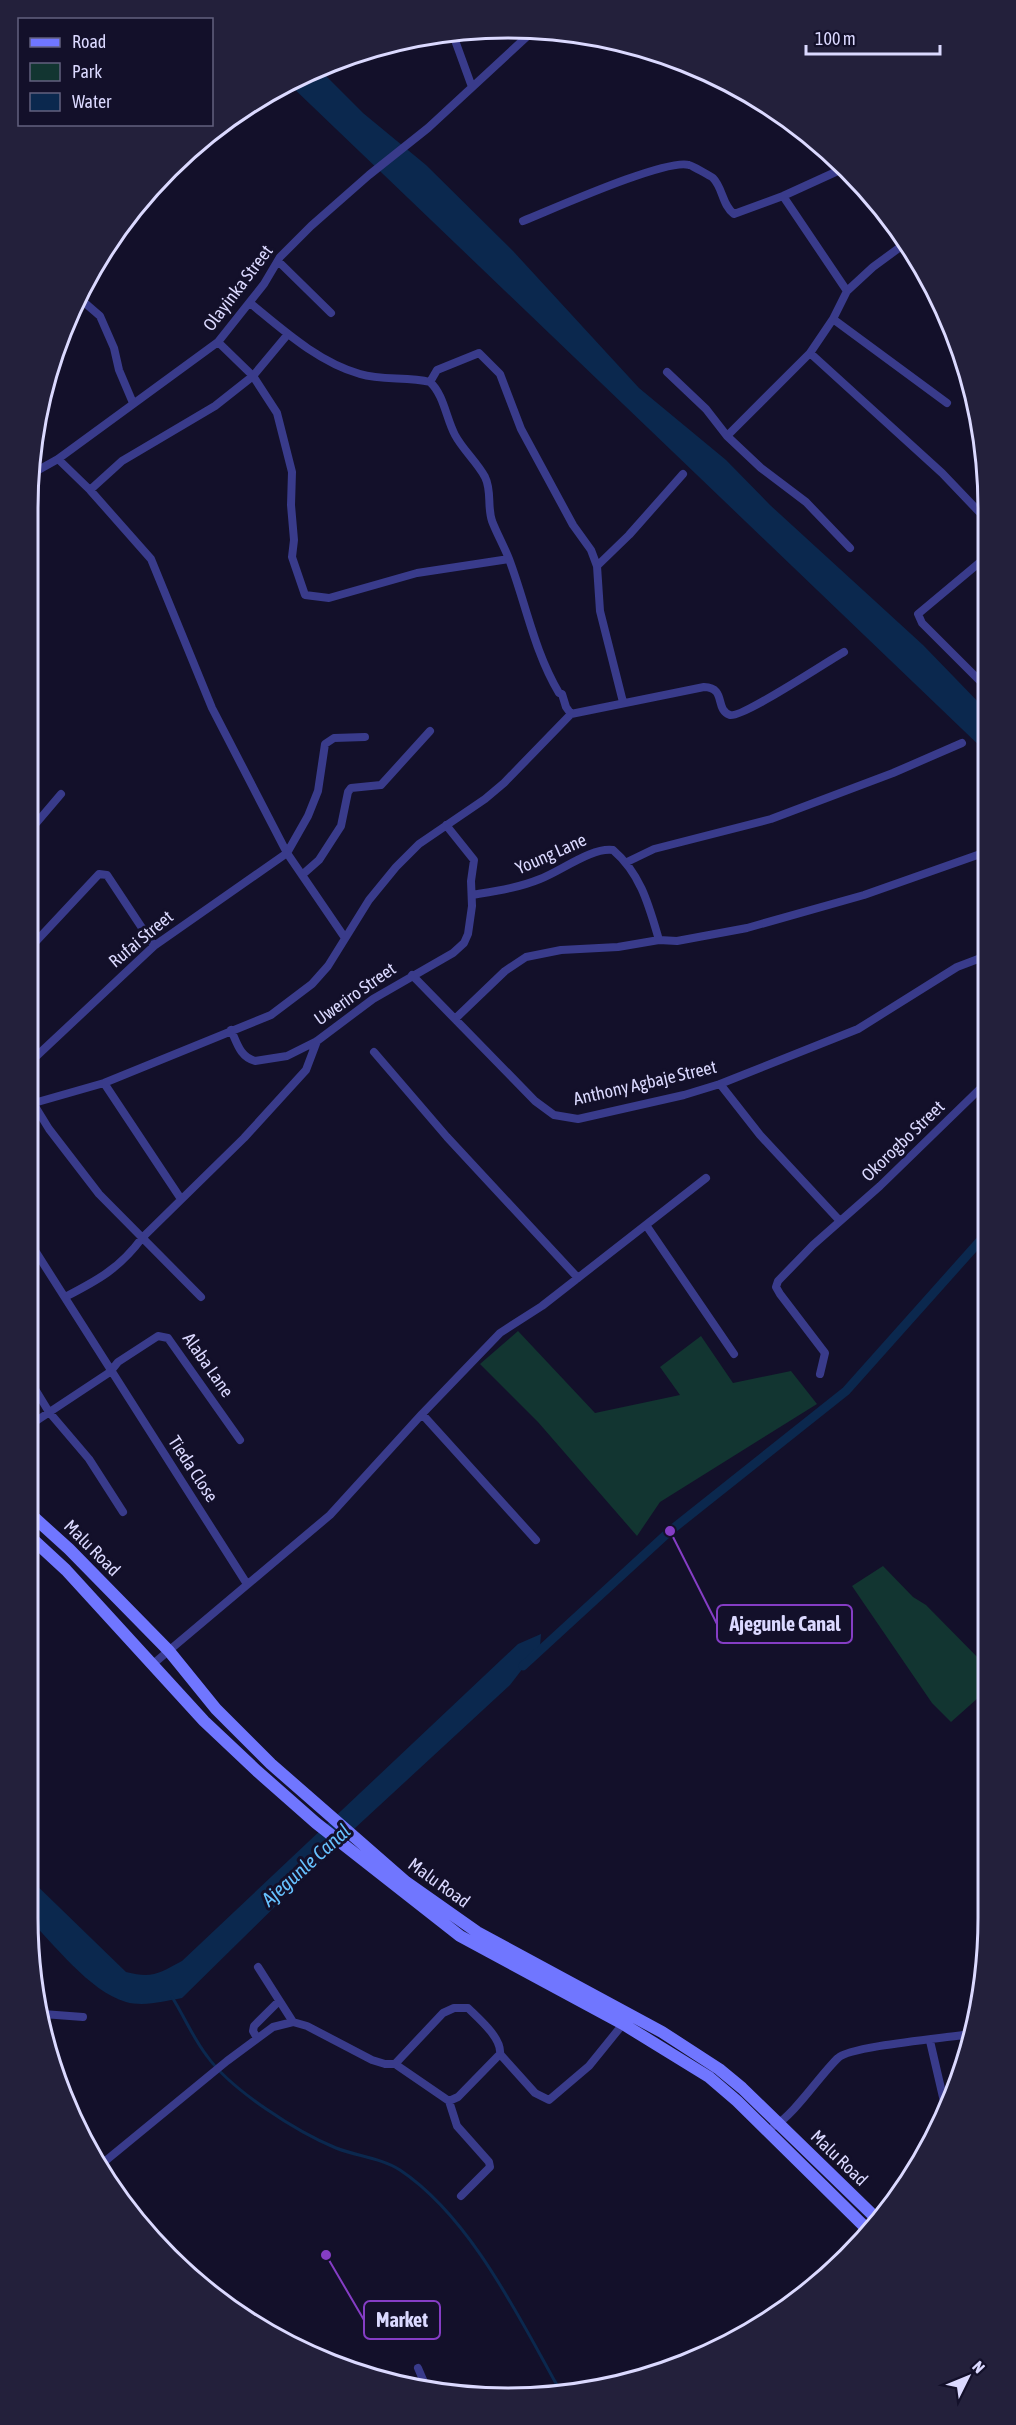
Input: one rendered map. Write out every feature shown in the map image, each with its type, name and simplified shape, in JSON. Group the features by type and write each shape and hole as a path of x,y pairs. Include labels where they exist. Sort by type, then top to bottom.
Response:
{"main road":[{"name":"Malu Road","path":"38,1520 168,1651 216,1708 271,1764 326,1812 352,1844 460,1936 623,2024 709,2077 737,2101 863,2225"},
{"name":"Malu Road","path":"38,1544 66,1570 211,1728 316,1823 352,1844 477,1932 662,2032 719,2069 742,2088 872,2215"},
{"path":"580,2002 585,1989"}],"street":[{"name":"Olayinka Street","path":"40,469 58,459 218,342 250,303 279,259 310,226 428,128 522,38"},
{"path":"455,41 472,87"},
{"path":"524,221 631,178 668,166 689,165 713,177 727,206 734,214 783,196 837,171"},
{"path":"783,196 847,291"},
{"path":"727,436 810,353 847,291 873,267 899,248"},
{"path":"279,259 332,313"},
{"path":"85,303 100,316 133,403"},
{"path":"250,303 288,334 322,357 362,375 416,378 430,382 438,389 442,406 456,436 485,477 491,496 488,508 509,559 534,641 550,677 559,693 562,694 571,714"},
{"path":"832,319 947,403"},
{"path":"90,490 122,461 215,406 253,376 288,334"},
{"path":"218,342 253,376 277,413 292,472 291,506 294,540 292,557 305,595 329,598 417,573 509,559"},
{"path":"430,382 437,370 479,353 500,374 521,429 573,525 591,550 597,566 600,610 623,702"},
{"path":"810,353 942,473 978,511"},
{"path":"667,372 706,409 727,436 761,468 806,502 850,548"},
{"path":"58,459 90,490 151,559 212,708 288,853 345,938"},
{"path":"597,566 629,535 683,474"},
{"path":"978,564 918,614 922,623 978,679"},
{"path":"38,1102 105,1083 271,1015 296,998 328,966 369,900 396,867 419,844 486,799 571,714 623,702 712,687 717,691 723,709 735,715 765,700 844,652"},
{"path":"302,876 319,860 341,826 348,792 351,789 381,785 430,731"},
{"path":"288,853 308,816 318,791 325,744 334,738 365,737"},
{"path":"659,940 644,892 627,862 654,849 771,819 893,773 962,742"},
{"path":"38,821 61,794"},
{"name":"Uweriro Street","path":"231,1030 244,1057 255,1061 287,1056 317,1041 373,999 453,953 464,943 468,934 474,860 446,825"},
{"name":"Young Lane","path":"472,895 516,888 605,849 613,850 627,862"},
{"name":"Rufai Street","path":"38,1055 154,946 288,853"},
{"path":"455,1019 505,970 526,957 561,950 618,947 659,940 677,941 747,928 864,895 978,855"},
{"path":"38,939 99,874 103,874 107,875 154,946"},
{"name":"Anthony Agbaje Street","path":"412,975 534,1101 554,1115 578,1119 684,1095 720,1084 858,1029 957,967 978,959"},
{"path":"65,1297 116,1268 130,1255 142,1238 244,1138 306,1070 317,1041"},
{"path":"374,1052 447,1137 578,1278"},
{"path":"105,1083 181,1199"},
{"path":"720,1084 760,1136 840,1221"},
{"name":"Okorogbo Street","path":"820,1374 825,1357 823,1348 776,1287 778,1281 978,1091"},
{"path":"38,1115 99,1194 201,1298"},
{"path":"153,1664 189,1631 330,1515 500,1333 542,1306 706,1178"},
{"path":"646,1225 734,1354"},
{"name":"Tieda Close","path":"38,1255 110,1372 247,1584"},
{"name":"Alaba Lane","path":"110,1372 118,1362 151,1340 158,1336 168,1338 240,1440"},
{"path":"38,1420 110,1372"},
{"path":"38,1394 49,1412 88,1459 123,1512"},
{"path":"422,1414 536,1540"},
{"path":"258,1967 293,2022"},
{"path":"257,2038 253,2031 254,2026 279,2001"},
{"path":"395,2064 443,2013 454,2008 468,2008 500,2044 500,2054 536,2093 549,2100 590,2066 623,2024"},
{"path":"48,2014 83,2017"},
{"path":"106,2160 257,2038 273,2027 293,2022 307,2026 372,2060 395,2064 449,2101 457,2126 489,2162 490,2167 461,2196"},
{"path":"765,2130 778,2123 839,2056 868,2048 963,2035"},
{"path":"930,2041 943,2097"},
{"path":"449,2101 458,2097 500,2054"},
{"path":"418,2368 423,2379"}],"green space":[{"path":"518,1331 595,1413 680,1395 660,1367 701,1336 733,1383 791,1371 817,1404 660,1502 637,1536 538,1422 480,1364"},
{"path":"883,1566 913,1597 926,1605 978,1658 978,1698 951,1722 932,1703 852,1586"}],"water":[{"path":"325,75 363,113 426,165 513,251 639,388 726,460 770,505 923,645 978,702 978,744 294,89"},
{"path":"541,1634 540,1646 510,1685 354,1829 182,1998 140,2004 126,2002 112,1996 73,1966 38,1929 38,1887 126,1972 143,1975 156,1974 182,1961 518,1644"}],"waterway":[{"name":"Ajegunle Canal","path":"523,1666 670,1531 846,1391 978,1243"},
{"path":"172,1997 207,2056 248,2096 284,2121 320,2141 393,2166 426,2190 472,2242 511,2303 557,2384"}],"place":[{"name":"Ajegunle Canal","path":"670,1531"},
{"name":"Market","path":"326,2255"}]}
